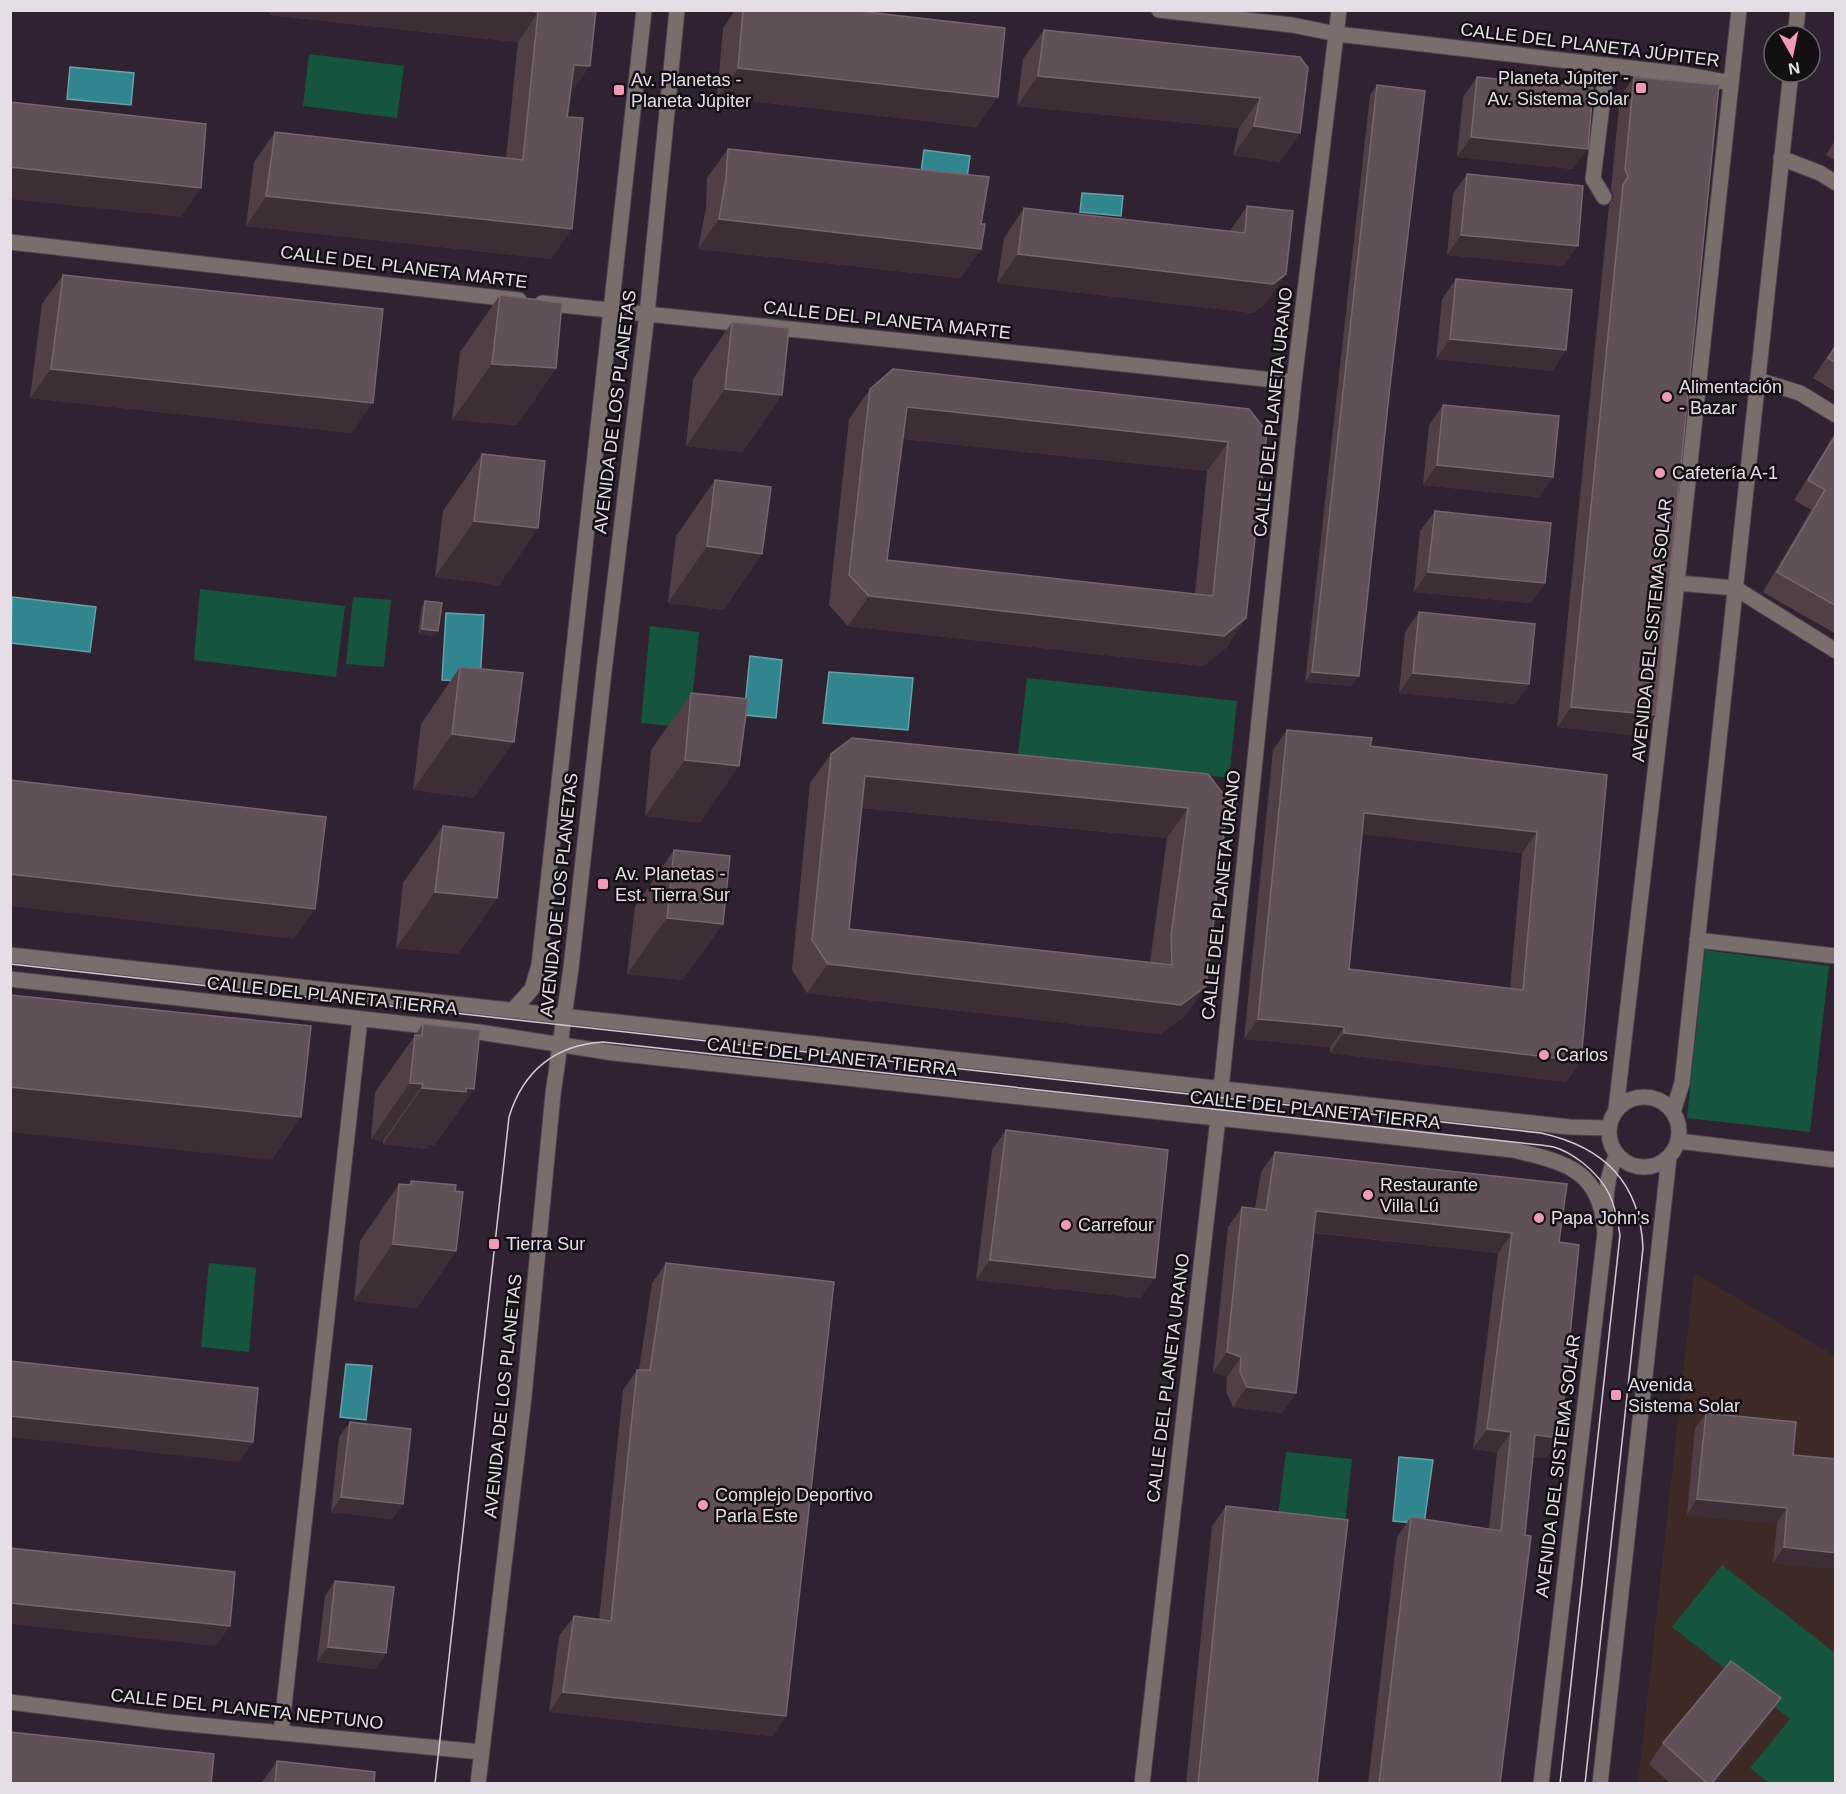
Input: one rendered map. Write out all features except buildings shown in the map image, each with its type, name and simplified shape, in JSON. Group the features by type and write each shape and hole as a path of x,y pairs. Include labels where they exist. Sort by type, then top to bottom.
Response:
{"street":[{"name":"AVENIDA DE LOS PLANETAS","path":"513,1010 532,989 539,965 644,10"},
{"name":"AVENIDA DE LOS PLANETAS","path":"478,1784 524,1396 554,1094 647,314 677,10"},
{"name":"CALLE DEL PLANETA JÚPITER","path":"1159,10 1292,25 1337,34 1682,74 1731,83"},
{"name":"CALLE DEL PLANETA URANO","path":"1142,1784 1218,1118 1294,382 1339,10"},
{"name":"AVENIDA DEL SISTEMA SOLAR","path":"1616,1109 1677,583 1739,10"},
{"path":"1604,197 1593,179 1607,65"},
{"path":"1673,1112 1682,1083 1790,84"},
{"path":"1781,159 1820,173 1836,183"},
{"name":"CALLE DEL PLANETA MARTE","path":"10,242 647,314 1294,382"},
{"path":"1758,380 1800,393 1836,415"},
{"path":"1677,583 1735,588 1836,651"},
{"path":"1697,940 1836,956"},
{"name":"CALLE DEL PLANETA TIERRA","path":"10,955 1569,1127 1608,1128"},
{"name":"CALLE DEL PLANETA TIERRA","path":"10,979 479,1032 614,1053 1513,1150 1560,1162 1589,1182 1600,1204 1605,1233"},
{"path":"281,1733 360,1019"},
{"path":"1600,1784 1669,1157 1678,1141 1678,1121 1666,1104 1645,1096 1634,1098 1616,1109 1608,1128 1611,1147 1617,1155 1626,1163 1637,1167 1659,1164 1669,1157"},
{"path":"1678,1141 1836,1160"},
{"name":"AVENIDA DEL SISTEMA SOLAR","path":"1541,1784 1605,1233 1607,1188 1611,1168 1617,1155"},
{"name":"CALLE DEL PLANETA NEPTUNO","path":"10,1702 281,1733 481,1752"}],"shaded area":[{"path":"1694,1273 1835,1356 1835,1783 1638,1784"}],"green space":[{"path":"309,54 404,66 397,118 303,106"},
{"path":"200,589 345,606 336,677 194,660"},
{"path":"353,597 391,600 384,667 346,664"},
{"path":"650,626 699,632 689,728 641,723"},
{"path":"1027,678 1237,701 1229,778 1018,754"},
{"path":"1705,950 1829,966 1810,1132 1687,1118"},
{"path":"209,1263 256,1268 249,1352 201,1347"},
{"path":"1286,1452 1352,1459 1345,1523 1278,1516"},
{"path":"1722,1565 1835,1653 1835,1783 1769,1783 1750,1768 1790,1719 1672,1627"}],"water":[{"path":"70,67 134,73 131,105 67,99"},
{"path":"924,150 970,156 967,178 921,172"},
{"path":"1082,193 1123,196 1121,216 1080,212"},
{"path":"12,597 96,607 90,652 11,643"},
{"path":"446,613 484,615 480,682 442,680"},
{"path":"750,656 782,660 776,718 744,715"},
{"path":"829,672 913,678 908,730 823,723"},
{"path":"346,1364 372,1366 366,1420 340,1417"},
{"path":"1399,1457 1433,1460 1424,1524 1393,1521"}],"tram line":[{"path":"10,964 1541,1133 1583,1148 1600,1158 1626,1186 1635,1204 1643,1248 1585,1784"},
{"path":"435,1784 509,1117 523,1086 543,1063 570,1049 603,1042 1542,1145 1561,1150 1583,1163 1605,1186 1613,1203 1620,1235 1560,1784"}],"place":[{"name":"Planeta Júpiter - Av. Sistema Solar","path":"1641,88"},
{"name":"Av. Planetas - Planeta Júpiter","path":"619,90"},
{"name":"Alimentación - Bazar","path":"1667,397"},
{"name":"Cafetería A-1","path":"1660,473"},
{"name":"Av. Planetas - Est. Tierra Sur","path":"603,884"},
{"name":"Carlos","path":"1544,1055"},
{"name":"Restaurante Villa Lú","path":"1368,1195"},
{"name":"Papa John's","path":"1539,1218"},
{"name":"Carrefour","path":"1066,1225"},
{"name":"Tierra Sur","path":"494,1244"},
{"name":"Avenida Sistema Solar","path":"1616,1395"},
{"name":"Complejo Deportivo Parla Este","path":"703,1505"}]}
